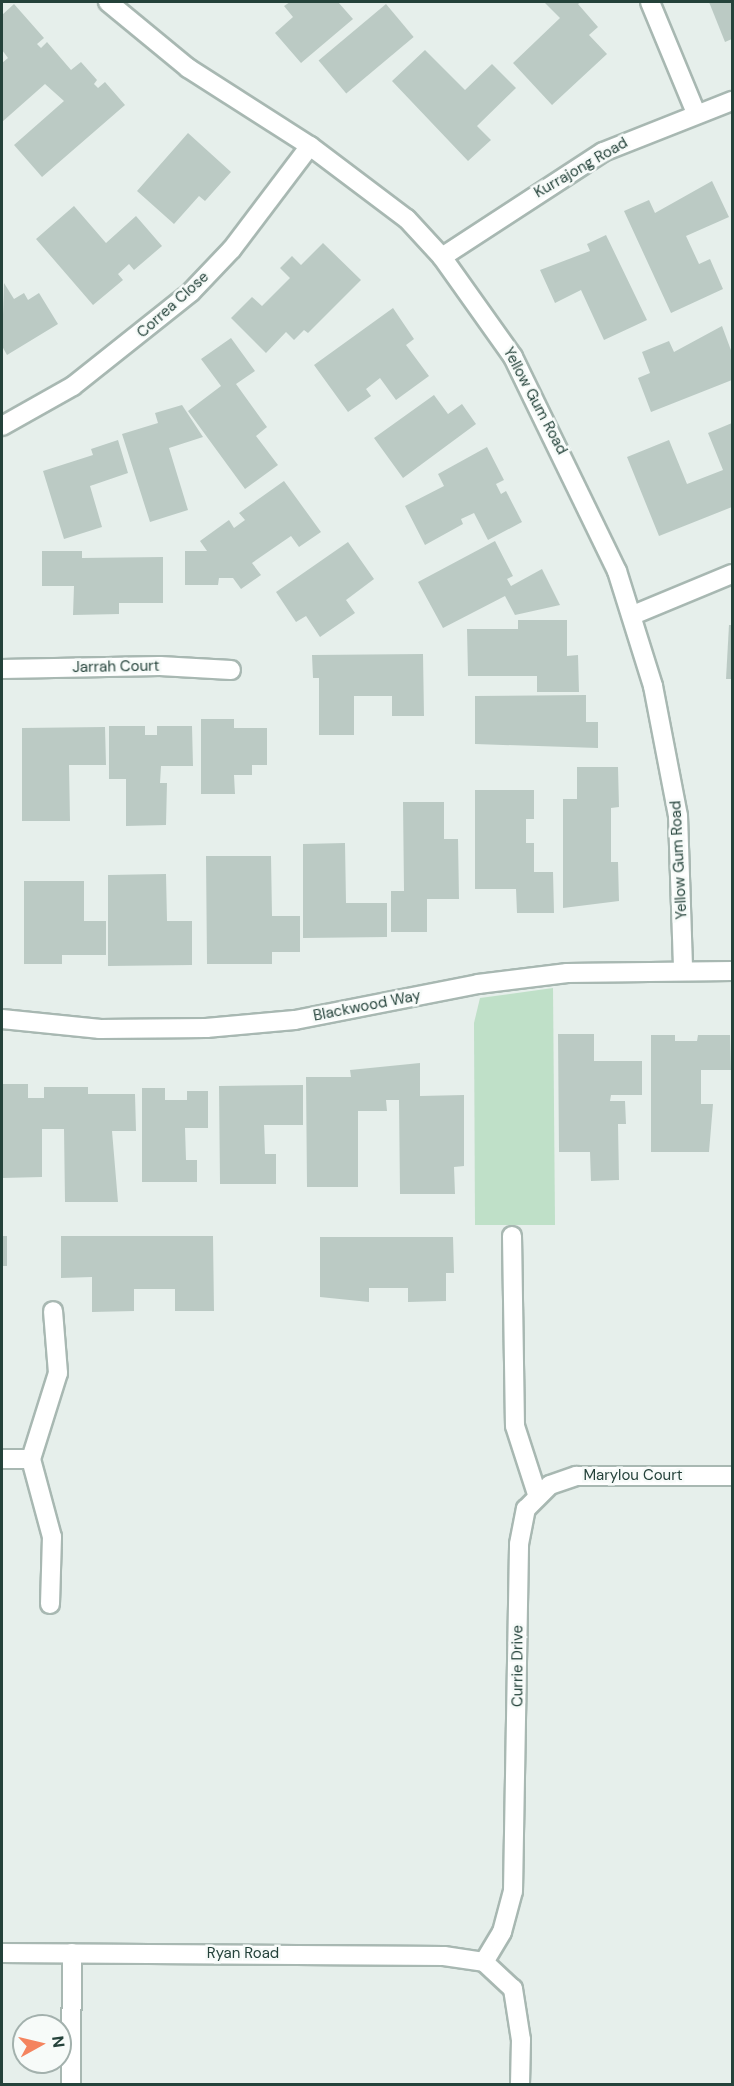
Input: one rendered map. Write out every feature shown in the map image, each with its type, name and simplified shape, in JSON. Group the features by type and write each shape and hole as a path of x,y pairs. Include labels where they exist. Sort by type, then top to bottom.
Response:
{"street":[{"name":"Yellow Gum Road","path":"108,2 188,68 310,146 407,219 442,257 513,357 542,410 591,511 633,615 670,756 682,874 683,968"},
{"path":"650,2 696,113"},
{"name":"Kurrajong Road","path":"442,257 603,152 696,113 732,101"},
{"name":"Correa Close","path":"2,426 73,386 191,292 232,249 310,146"},
{"path":"633,615 732,574"},
{"name":"Jarrah Court","path":"2,669 160,666 231,670"},
{"name":"Blackwood Way","path":"2,1019 100,1029 206,1028 295,1020 520,978 683,968 732,972"},
{"path":"512,1236 515,1426 537,1494"},
{"path":"50,1604 52,1537 31,1459 58,1372 53,1311"},
{"path":"2,1459 31,1459"},
{"name":"Marylou Court","path":"537,1494 576,1476 732,1476"},
{"name":"Currie Drive","path":"484,1962 502,1932 513,1891 519,1544 526,1509 537,1494"},
{"name":"Ryan Road","path":"2,1953 444,1956 484,1962"},
{"path":"71,2085 72,1953"},
{"path":"484,1962 513,1989 521,2040 520,2085"}],"green space":[{"path":"553,988 555,1225 475,1225 474,1023 480,998"}],"building":[{"path":"290,2 338,2 353,19 301,63 275,33 293,17 284,6"},
{"path":"544,2 581,2 578,4 598,27 589,35 607,54 552,105 513,63 560,18"},
{"path":"709,2 732,2 732,39 725,42"},
{"path":"14,4 44,38 37,44 41,48 47,42 71,70 81,62 97,80 94,84 98,88 105,82 125,105 42,177 14,145 64,101 45,84 2,122 2,63 8,58 2,50 2,15"},
{"path":"386,4 414,37 346,94 319,61"},
{"path":"425,50 465,90 492,64 516,88 477,126 491,140 468,161 392,81"},
{"path":"188,133 231,172 205,201 199,196 174,224 137,191"},
{"path":"712,181 729,217 686,236 699,264 710,259 723,289 671,313 624,211 649,200 655,213"},
{"path":"74,206 106,243 136,216 162,246 134,270 129,264 118,274 123,280 93,305 36,239"},
{"path":"606,235 647,320 604,340 581,290 555,303 540,270 590,251 587,244"},
{"path":"323,243 361,280 308,333 304,330 294,340 286,332 266,353 231,318 252,297 262,306 290,278 280,268 292,256 301,265"},
{"path":"4,283 14,299 24,293 28,300 39,293 58,324 7,355 2,346"},
{"path":"393,308 414,339 406,345 429,376 396,400 380,378 366,389 371,396 348,412 314,365"},
{"path":"722,326 732,353 732,380 651,412 638,378 650,373 642,352 669,341 674,352"},
{"path":"231,338 255,371 236,384 267,427 256,436 278,465 245,489 188,411 221,386 201,359"},
{"path":"434,395 448,414 462,404 476,424 403,478 374,438"},
{"path":"182,405 203,437 169,448 188,510 150,522 122,434 158,423 155,413"},
{"path":"732,423 732,507 659,536 627,457 669,440 687,484 723,470 708,433"},
{"path":"118,440 128,473 90,486 102,527 64,539 43,471 93,455 91,449"},
{"path":"487,447 504,480 496,484 501,494 506,491 522,522 488,540 474,513 461,519 463,524 425,545 405,506 444,486 438,474"},
{"path":"284,481 321,532 299,547 291,536 252,563 261,575 241,589 233,578 219,578 218,585 185,585 185,551 207,551 200,541 229,520 234,528 245,520 239,513"},
{"path":"495,541 513,576 507,579 511,586 542,569 560,605 515,615 505,596 443,628 418,582"},
{"path":"348,542 374,579 346,600 355,613 320,637 306,616 296,622 276,592"},
{"path":"42,551 82,551 82,558 163,557 163,603 119,603 119,614 73,615 74,586 42,586"},
{"path":"518,620 567,620 567,656 578,655 579,692 537,692 537,676 468,676 467,629 518,629"},
{"path":"729,625 732,625 732,679 726,679"},
{"path":"423,654 424,716 392,716 392,696 354,696 354,735 319,735 319,678 313,678 312,655"},
{"path":"586,695 586,722 598,722 598,748 475,744 475,696"},
{"path":"201,719 234,719 234,728 267,728 267,765 252,765 252,775 234,775 235,794 201,794"},
{"path":"109,726 145,726 145,735 157,735 157,726 192,726 193,766 161,766 160,783 167,783 166,825 126,826 126,779 109,779"},
{"path":"105,727 106,765 69,765 70,821 22,821 22,728"},
{"path":"577,767 618,767 619,807 611,808 611,862 618,862 619,901 563,908 563,799 577,799"},
{"path":"475,790 534,790 534,819 526,819 526,843 534,843 534,872 553,872 554,913 517,913 516,889 475,889"},
{"path":"403,802 444,802 444,839 458,839 459,899 427,899 427,932 391,932 391,891 404,891"},
{"path":"345,843 346,903 387,903 387,937 303,938 303,844"},
{"path":"206,856 271,856 272,916 300,916 300,952 272,952 272,964 207,964"},
{"path":"166,874 167,921 192,921 192,965 108,966 108,875"},
{"path":"24,881 84,881 84,921 106,921 106,955 62,955 62,964 24,964"},
{"path":"558,1034 594,1034 594,1061 642,1061 642,1095 611,1095 610,1101 625,1101 626,1124 618,1124 619,1180 591,1181 590,1152 559,1152"},
{"path":"651,1035 675,1035 675,1041 697,1041 698,1035 730,1035 731,1070 701,1070 701,1104 713,1104 709,1152 651,1152"},
{"path":"420,1063 420,1096 464,1095 464,1166 454,1167 455,1194 400,1194 399,1100 386,1100 387,1111 358,1111 358,1187 307,1187 306,1077 351,1077 350,1070"},
{"path":"2,1084 28,1084 28,1098 44,1098 44,1087 88,1087 88,1094 135,1094 136,1131 112,1131 118,1202 65,1202 64,1129 42,1129 42,1177 2,1178"},
{"path":"303,1085 303,1125 264,1125 265,1154 276,1154 276,1184 220,1184 219,1086"},
{"path":"142,1088 165,1088 165,1100 187,1100 187,1091 208,1091 208,1128 185,1128 186,1160 197,1160 197,1182 142,1182"},
{"path":"2,1236 7,1236 7,1266 2,1266"},
{"path":"61,1236 213,1236 214,1311 175,1311 175,1289 134,1289 134,1311 92,1312 92,1277 61,1278"},
{"path":"320,1237 453,1237 454,1273 446,1273 446,1301 408,1302 408,1288 369,1288 369,1302 320,1297"}]}
